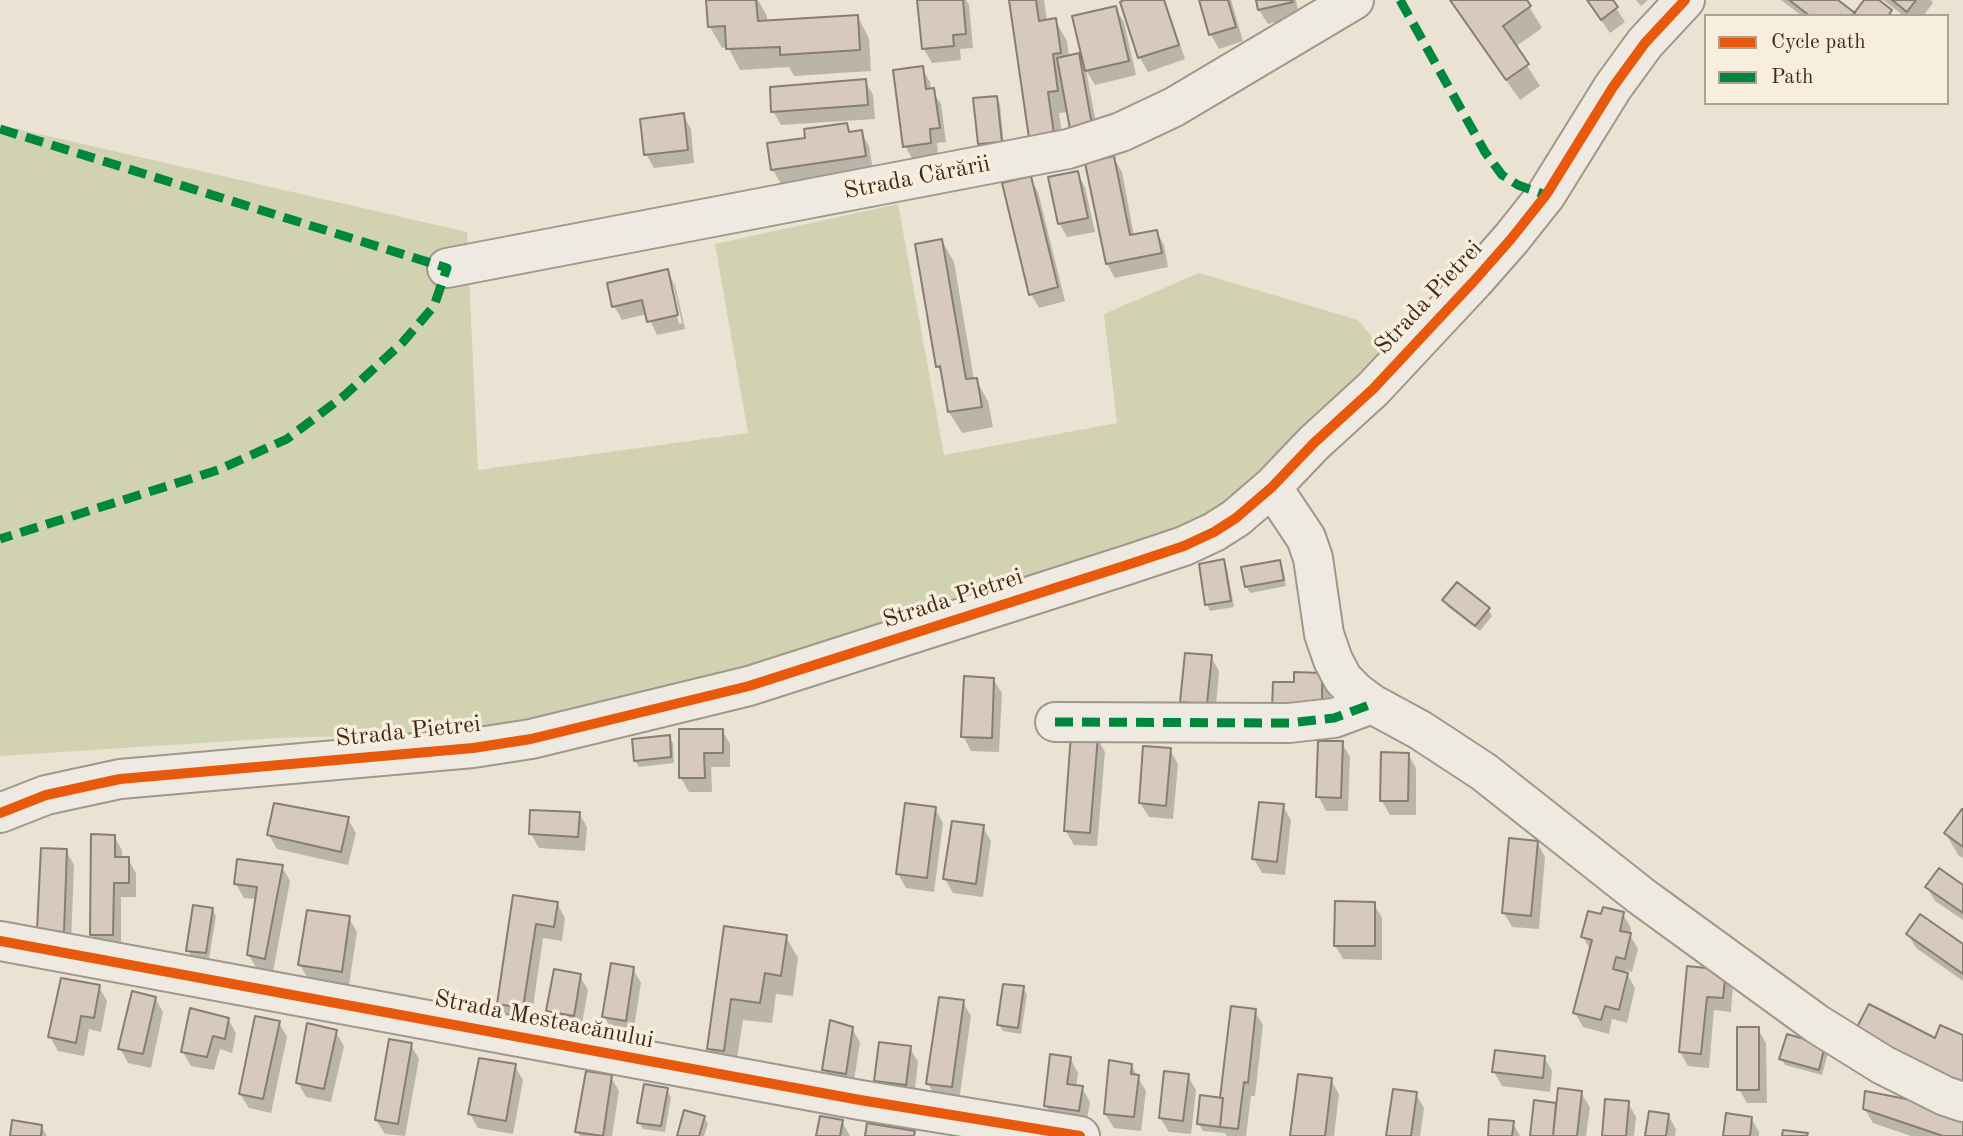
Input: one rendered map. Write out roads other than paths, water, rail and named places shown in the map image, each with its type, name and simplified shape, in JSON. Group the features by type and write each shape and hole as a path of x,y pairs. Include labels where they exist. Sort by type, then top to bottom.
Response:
{"street":[{"name":"Strada Cărării","path":"447,268 1068,149 1121,132 1174,107 1354,0"},
{"name":"Strada Pietrei","path":"0,813 46,795 120,779 473,748 531,738 749,686 1184,545 1214,532 1236,518 1272,487 1314,443 1373,389 1511,239 1546,195 1613,87 1646,43 1685,0"},
{"path":"1272,487 1296,519 1313,558 1324,634 1343,679 1372,704 1420,730 1484,772 1641,896 1817,1024 1883,1065 1945,1096 1963,1102"},
{"path":"1055,722 1289,723 1334,718 1372,704"},
{"name":"Strada Mesteacănului","path":"0,941 832,1095 1080,1136"}]}
